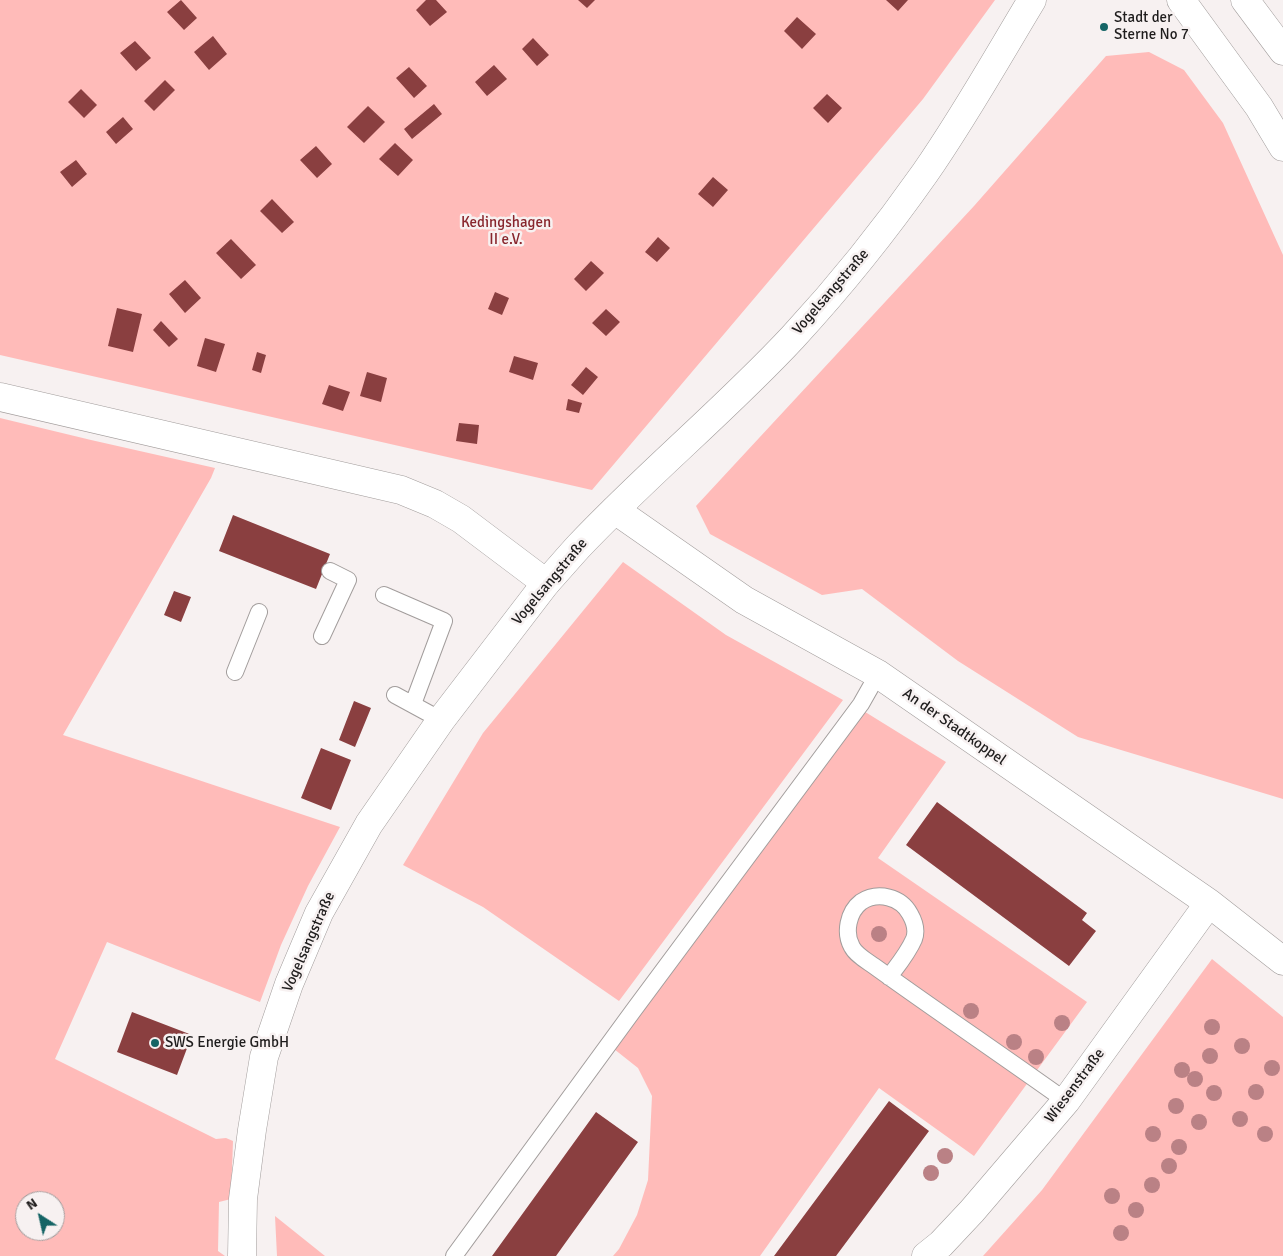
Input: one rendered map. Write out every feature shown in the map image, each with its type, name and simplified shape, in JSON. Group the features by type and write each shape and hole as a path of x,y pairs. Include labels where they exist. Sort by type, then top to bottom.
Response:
{"street":[{"name":"Vogelsangstraße","path":"242,1256 243,1199 264,1056 289,984 319,913 369,824 441,720 546,583 615,510 793,337 866,252 931,164 979,90 1032,0"},
{"path":"1181,0 1259,107 1283,147"},
{"path":"1245,0 1283,51"},
{"path":"0,397 401,490 435,504 461,519 546,583"},
{"name":"An der Stadtkoppel","path":"615,510 744,600 878,674 1209,902 1283,961"},
{"name":"Wiesenstraße","path":"926,1256 941,1244 972,1211 1066,1101 1209,902"}],"lane":[{"path":"322,636 348,580 330,571"},
{"path":"384,595 444,621 413,704"},
{"path":"236,672 259,612"},
{"path":"454,1256 633,1010 861,704 878,674"},
{"path":"395,695 441,720"},
{"path":"890,977 914,937 914,920 906,906 892,897 876,896 861,902 851,915 847,931 852,947 863,958 1066,1101"}],"green space":[{"name":"Kedingshagen II e.V.","path":"0,0 995,0 923,99 592,490 0,355"},
{"path":"1149,52 1184,70 1223,123 1283,255 1283,799 1078,737 958,661 862,589 822,595 710,534 696,506 974,206 1106,56"},
{"path":"0,418 215,468 63,735 340,827 308,886 281,945 260,1002 107,942 55,1059 216,1139 226,1138 233,1141 231,1199 219,1202 218,1251 225,1256 0,1256"},
{"path":"623,562 726,635 843,700 619,1001 483,907 403,865 483,733"},
{"path":"862,710 946,762 878,858 1087,1002 974,1156 879,1088 760,1256 613,1256 619,1249 637,1215 648,1180 652,1096 638,1068 614,1049"},
{"path":"1212,959 1283,1017 1283,1256 983,1256 1042,1190"},
{"path":"275,1216 325,1256 277,1256"}],"building":[{"path":"181,0 197,18 184,30 167,12"},
{"path":"426,0 436,0 447,12 430,26 416,10"},
{"path":"578,0 595,0 587,8"},
{"path":"886,0 908,0 898,11"},
{"path":"797,17 816,34 802,49 784,31"},
{"path":"213,36 227,54 209,70 194,52"},
{"path":"533,38 549,55 537,66 522,49"},
{"path":"135,41 151,58 136,71 120,53"},
{"path":"494,65 507,79 487,96 475,82"},
{"path":"409,67 427,86 414,98 396,78"},
{"path":"165,80 175,90 154,111 144,101"},
{"path":"81,89 97,105 84,118 68,102"},
{"path":"827,94 842,108 828,123 813,108"},
{"path":"434,104 442,114 412,139 404,129"},
{"path":"368,106 385,122 364,143 347,127"},
{"path":"123,117 133,129 116,144 106,132"},
{"path":"395,143 413,160 398,176 379,159"},
{"path":"316,146 332,164 317,178 300,160"},
{"path":"76,160 87,174 72,187 60,172"},
{"path":"713,177 728,190 713,207 698,194"},
{"path":"272,199 294,222 282,233 260,211"},
{"path":"658,237 670,248 657,262 645,252"},
{"path":"231,239 256,265 241,279 216,253"},
{"path":"591,261 604,273 586,291 574,279"},
{"path":"185,280 201,298 185,313 169,294"},
{"path":"495,292 509,298 502,315 488,309"},
{"path":"117,308 142,314 133,352 108,346"},
{"path":"606,309 620,322 606,336 592,323"},
{"path":"161,321 178,339 169,347 153,330"},
{"path":"205,338 225,344 216,372 197,366"},
{"path":"257,352 266,355 261,373 252,370"},
{"path":"514,356 538,363 533,380 509,372"},
{"path":"586,367 598,377 583,395 571,385"},
{"path":"367,372 387,378 381,402 360,396"},
{"path":"329,385 350,392 343,411 322,404"},
{"path":"568,399 582,403 579,413 566,410"},
{"path":"459,423 479,425 477,444 456,441"},
{"path":"233,515 330,554 316,589 219,551"},
{"path":"174,591 191,597 181,622 164,615"},
{"path":"354,701 371,708 355,747 339,740"},
{"path":"321,748 351,760 331,810 301,798"},
{"path":"937,802 1087,913 1082,920 1096,931 1069,966 906,845"},
{"name":"SWS Energie GmbH","path":"132,1012 192,1035 177,1075 117,1052"},
{"path":"889,1101 929,1131 836,1256 774,1256"},
{"path":"596,1112 638,1142 556,1256 492,1256"}],"place":[{"name":"Stadt der Sterne No 7","path":"1104,27"},
{"name":"SWS Energie GmbH","path":"155,1043"}]}
